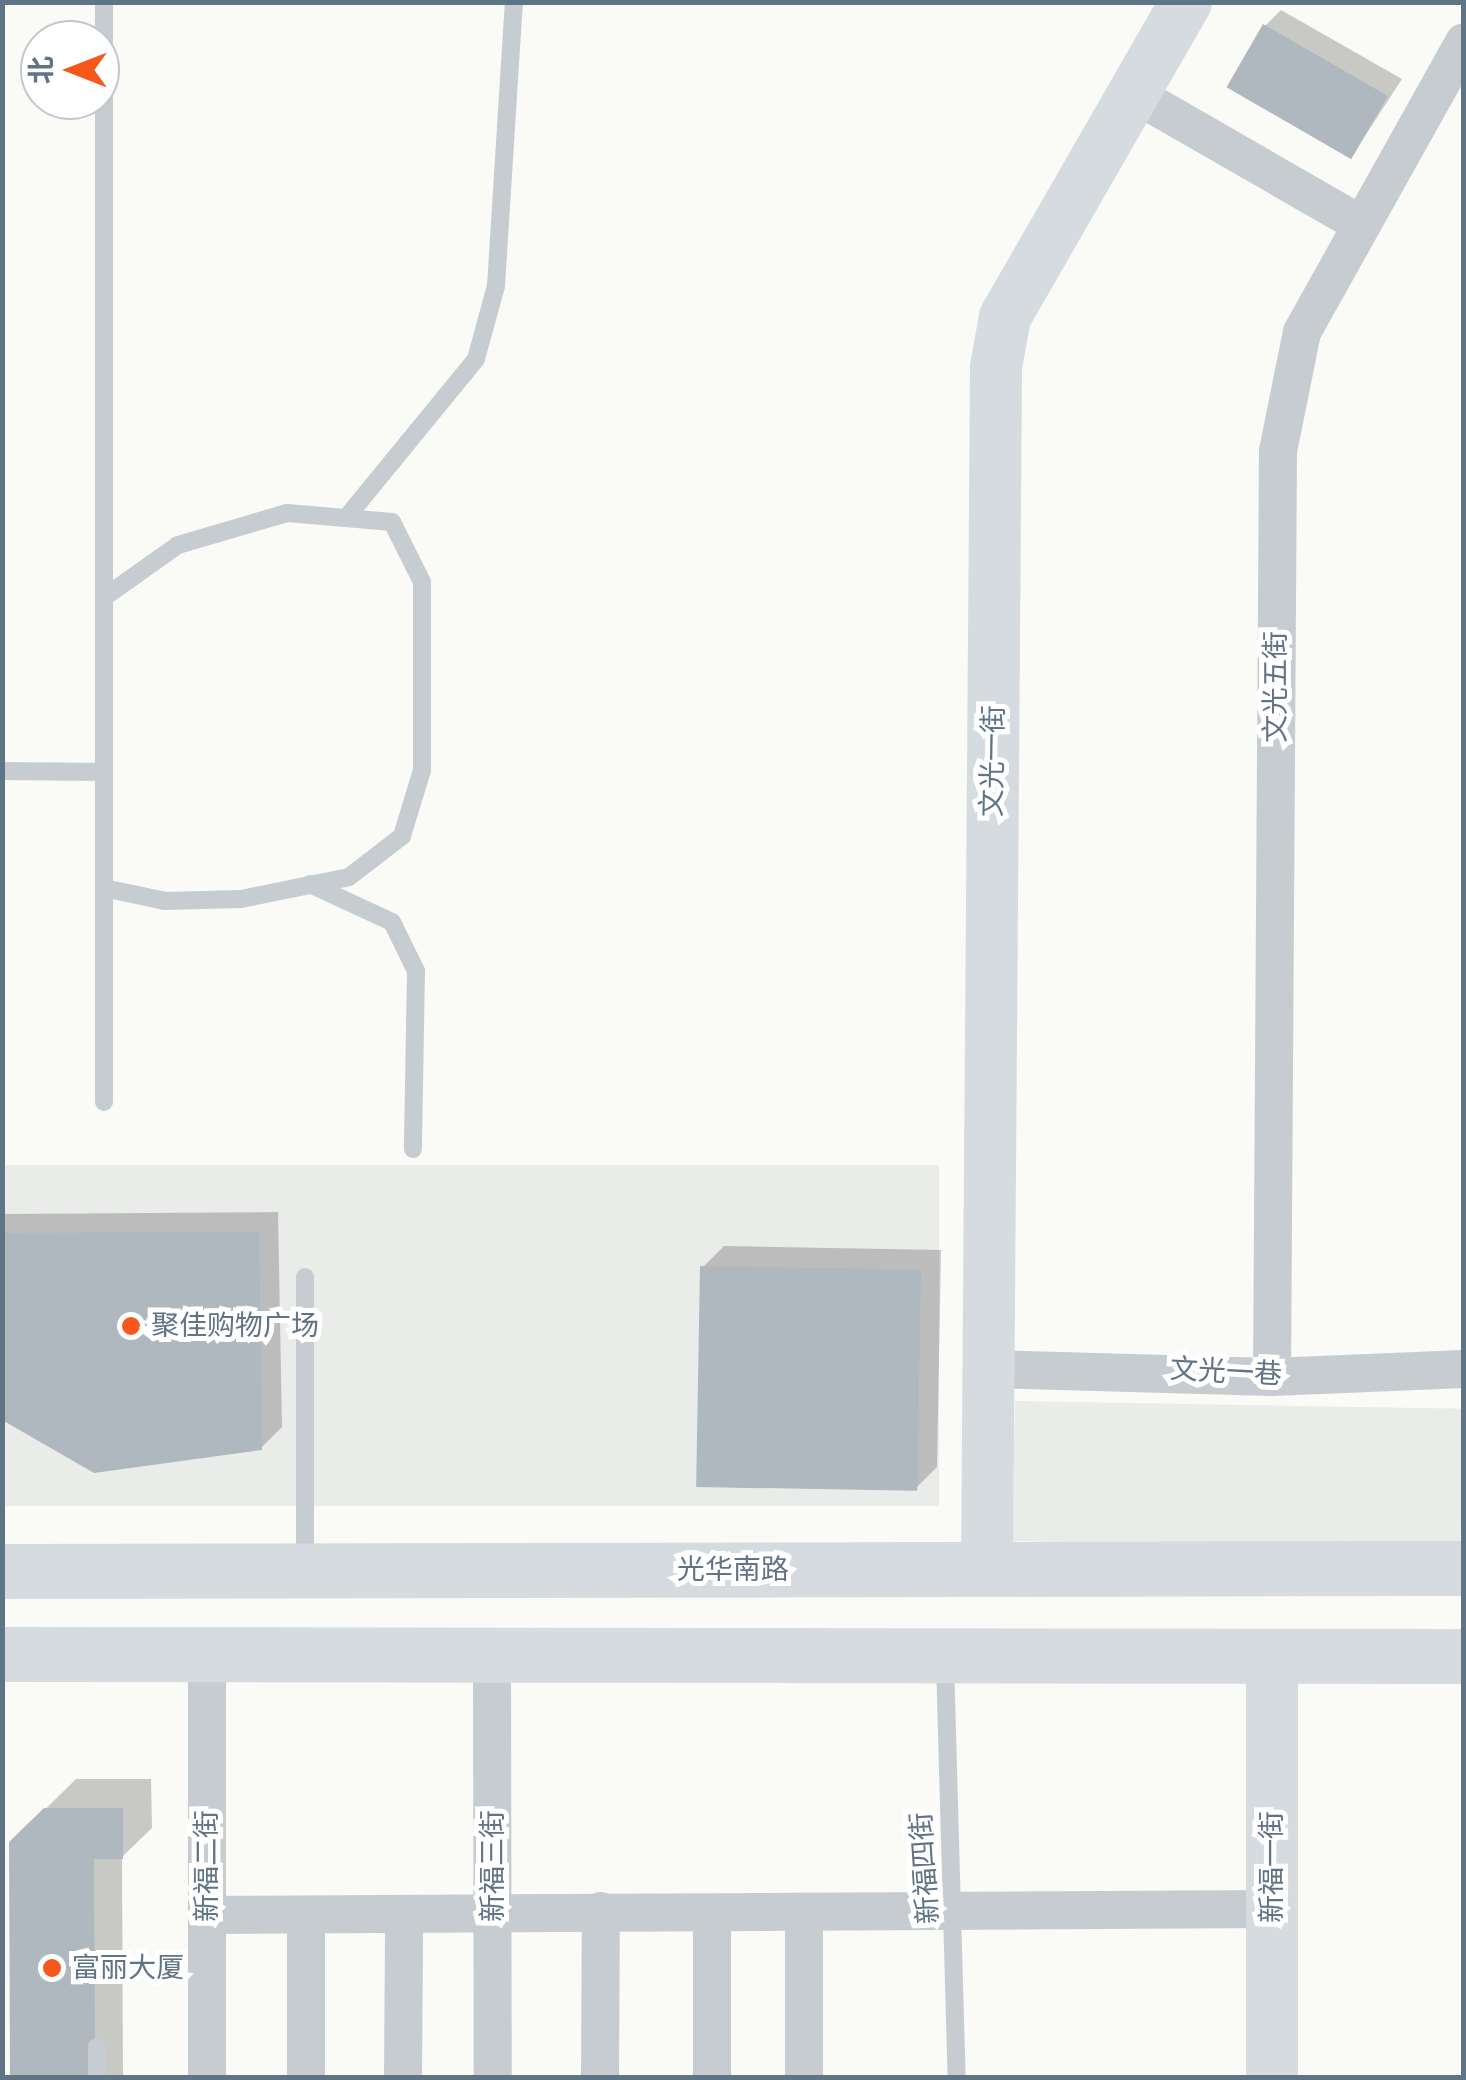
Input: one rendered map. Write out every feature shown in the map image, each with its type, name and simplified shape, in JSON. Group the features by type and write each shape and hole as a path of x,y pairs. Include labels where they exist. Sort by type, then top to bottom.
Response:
{"main road":[{"name":"光华南路","path":"2,1571 1464,1568"},
{"path":"2,1654 1464,1656"}],"street":[{"name":"文光一街","path":"987,1570 996,367 1006,318 1186,2"},
{"name":"文光五街","path":"1272,1377 1278,451 1302,332 1464,42"},
{"path":"1136,94 1360,224"},
{"name":"文光一巷","path":"988,1369 1272,1377 1464,1369"},
{"name":"新福二街","path":"206,1654 207,2078"},
{"name":"新福三街","path":"492,1654 494,2078"},
{"name":"新福一街","path":"1272,1656 1272,2078"},
{"path":"207,1915 1272,1908"},
{"path":"600,2078 601,1912"},
{"path":"804,1912 804,2078"},
{"path":"712,1913 712,2078"},
{"path":"403,2078 404,1915"},
{"path":"306,1916 306,2078"}],"lane":[{"path":"104,2 104,1102"},
{"path":"346,518 476,359 496,286 514,2"},
{"path":"104,888 165,901 240,899 349,876 402,836 422,770 422,582 392,522 287,513 178,545 106,596"},
{"path":"2,771 104,772"},
{"path":"310,884 392,922 416,971 413,1149"},
{"path":"306,1277 306,1570"},
{"name":"新福四街","path":"945,1655 948,1887 958,1911 958,2078"},
{"path":"97,2047 97,2078"}],"shaded area":[{"path":"3,1165 939,1165 939,1506 3,1506"},
{"path":"1015,1401 1463,1409 1460,1549 1013,1541"}],"building":[{"path":"1263,24 1388,96 1351,159 1226,87"},
{"name":"聚佳购物广场","path":"259,1232 262,1450 94,1473 2,1420 2,1233"},
{"path":"700,1266 921,1270 917,1491 696,1487"},
{"name":"富丽大厦","path":"44,1808 123,1808 123,1859 94,1859 95,2078 10,2078 9,1842"}],"place":[{"name":"聚佳购物广场","path":"131,1326"},
{"name":"富丽大厦","path":"52,1968"}]}
